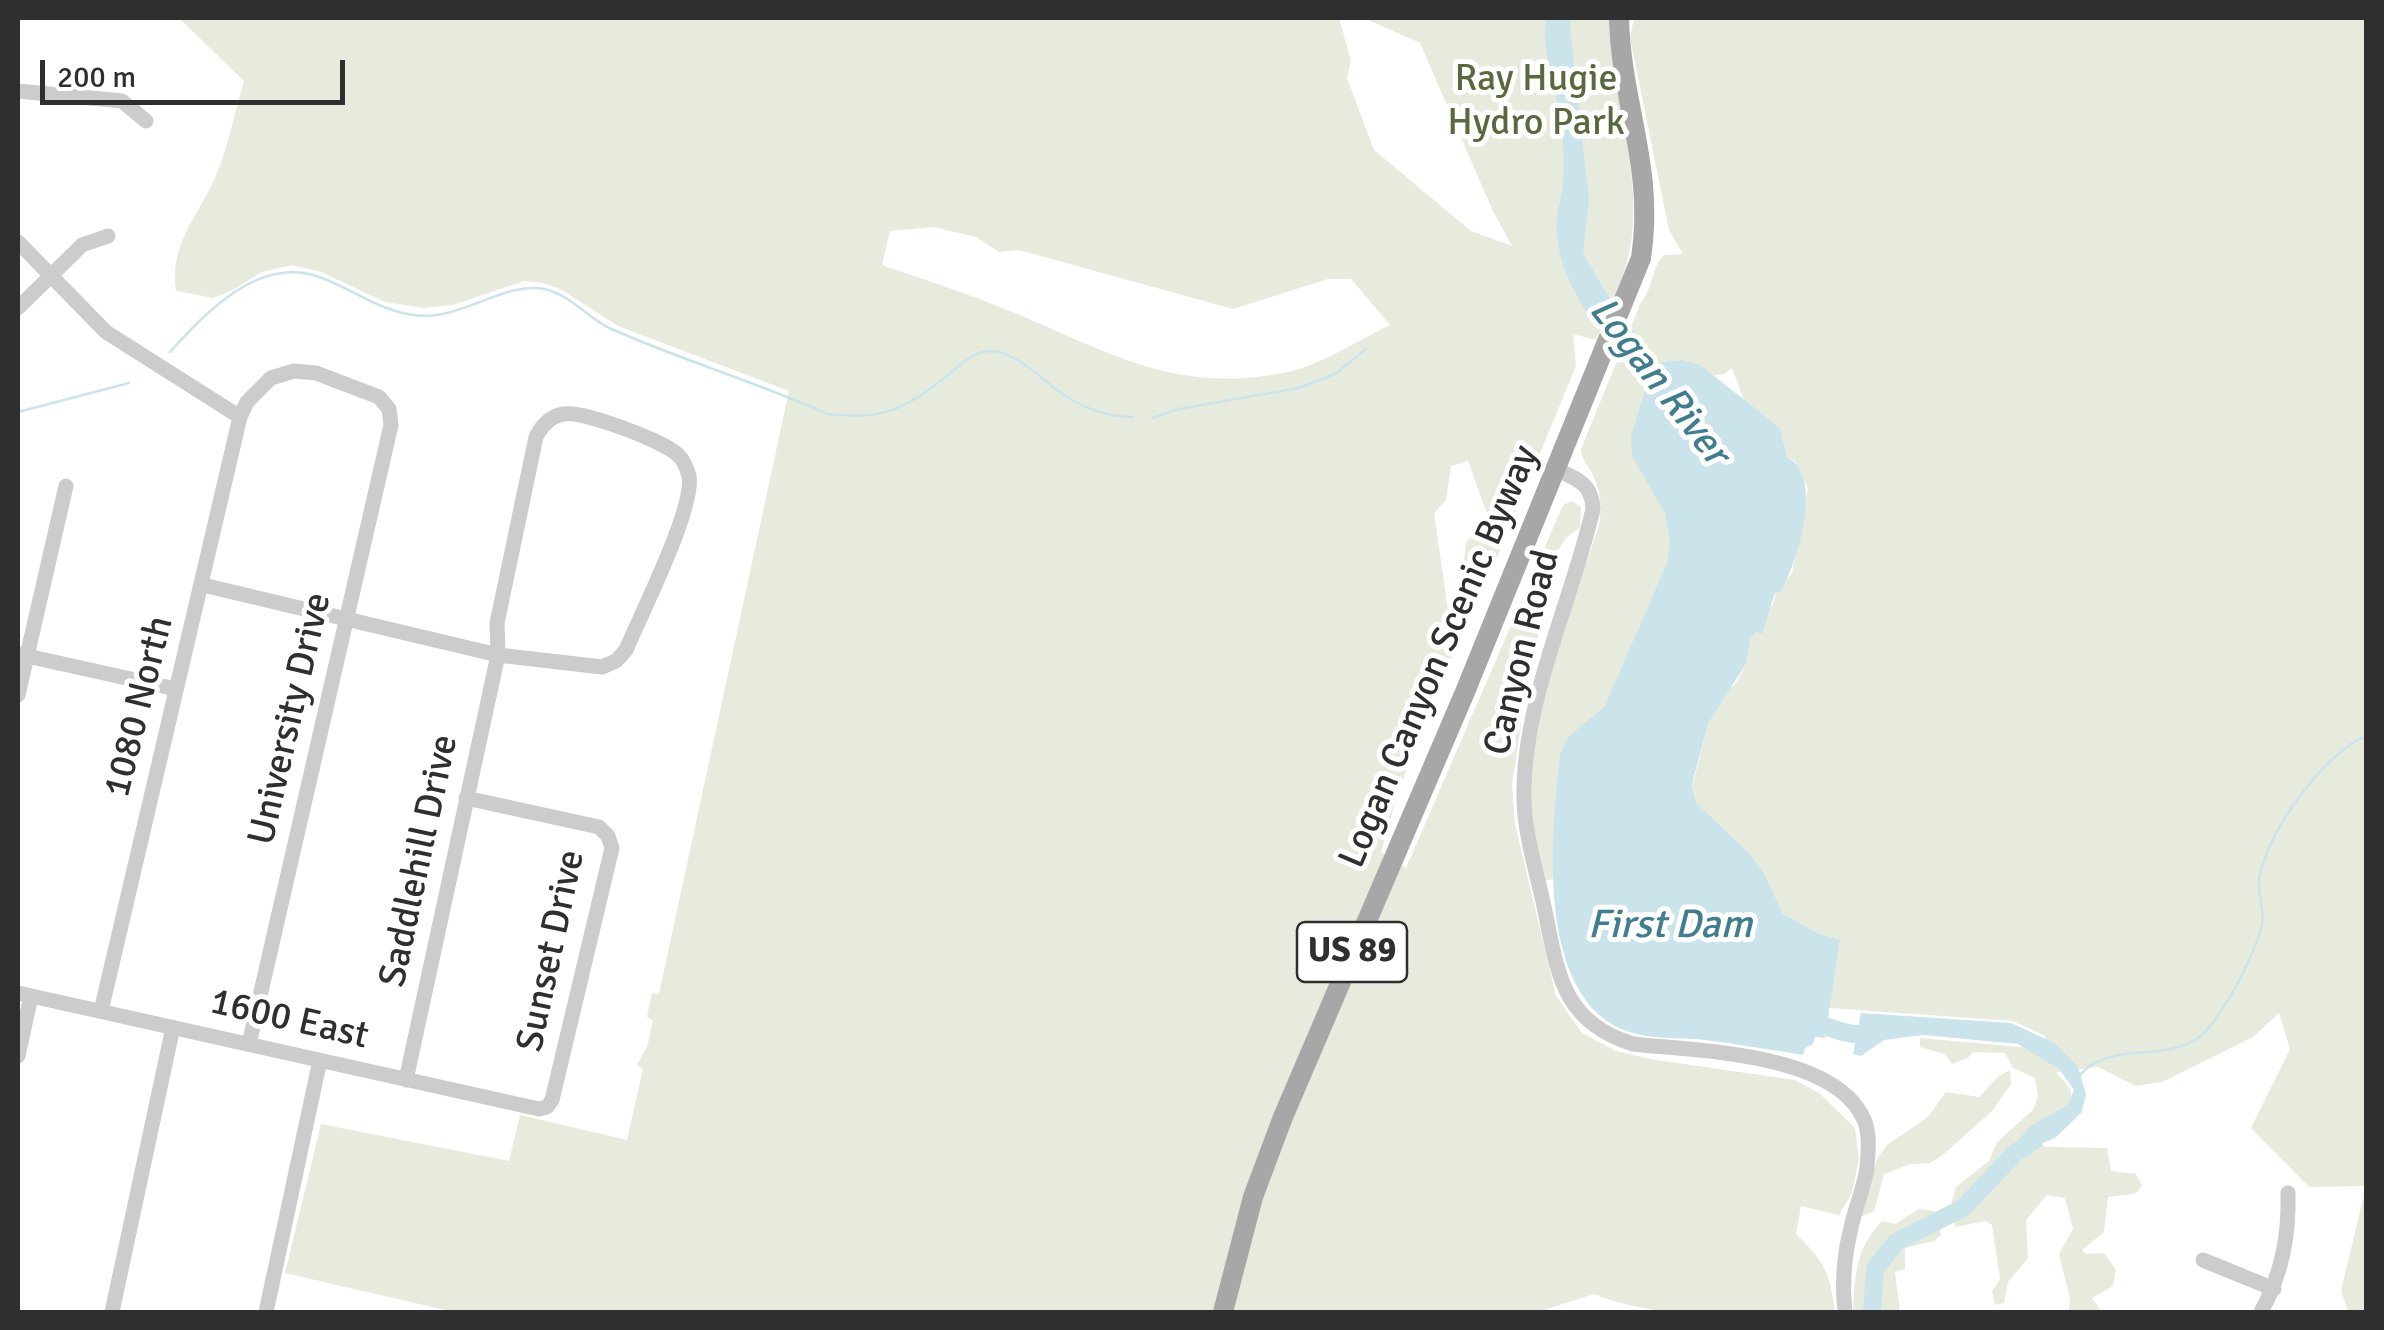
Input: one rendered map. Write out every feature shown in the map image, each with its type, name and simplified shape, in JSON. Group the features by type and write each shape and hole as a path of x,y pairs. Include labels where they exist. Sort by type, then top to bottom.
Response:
{"main road":[{"name":"Logan Canyon Scenic Byway","path":"1223,1312 1253,1196 1282,1117 1557,470 1641,258 1647,222 1646,187 1620,53 1619,18"}],"street":[{"path":"18,92 122,101 146,121"},
{"path":"18,308 82,245 108,236"},
{"path":"18,242 106,332 240,417"},
{"name":"University Drive","path":"240,417 247,402 271,378 294,370 316,373 379,397 388,409 391,425 249,1044"},
{"path":"203,585 498,656 602,667 616,661 626,650 688,500 688,472 681,457 669,448 585,416 558,414 543,424 536,437 496,623 498,656"},
{"name":"1080 North","path":"102,1011 240,417"},
{"name":"Canyon Road","path":"1557,470 1583,482 1590,490 1593,509 1538,699 1525,764 1524,805 1564,988 1590,1024 1612,1037 1633,1044 1773,1060 1814,1074 1844,1095 1864,1121 1868,1141 1866,1171 1846,1250 1846,1312"},
{"path":"18,696 22,655 66,486"},
{"path":"22,655 176,689"},
{"name":"Saddlehill Drive","path":"406,1080 498,656"},
{"name":"Sunset Drive","path":"466,798 600,827 612,848 552,1100 546,1107"},
{"path":"18,1056 24,994"},
{"name":"1600 East","path":"24,994 539,1109 546,1107"},
{"path":"112,1312 173,1027"},
{"path":"266,1312 320,1060"},
{"path":"2262,1312 2284,1256 2288,1193"},
{"path":"2203,1260 2274,1289"}],"green space":[{"name":"Ray Hugie Hydro Park","path":"179,18 1339,18 1351,61 1347,78 1374,150 1471,231 1512,246 1420,43 1364,18 1612,18 1633,195 1626,265 1596,340 1573,334 1576,366 1484,589 1463,570 1466,542 1489,519 1468,461 1451,466 1446,500 1434,513 1454,652 1399,789 1381,852 1406,868 1563,505 1572,501 1581,507 1580,527 1566,538 1540,579 1548,595 1528,679 1512,784 1515,824 1556,996 1582,1033 1616,1051 1795,1080 1819,1093 1855,1128 1859,1159 1852,1193 1839,1215 1801,1206 1796,1234 1824,1269 1835,1312 1682,1313 1594,1294 1538,1312 454,1312 285,1273 321,1124 509,1161 520,1115 627,1140 643,1069 637,1065 648,1044 653,1020 647,1017 652,993 659,994 789,391 618,326 544,283 524,281 453,305 423,308 385,302 321,272 292,265 262,272 213,298 176,291 181,243 217,173 244,81","holes":["933,227 976,237 999,252 1019,250 1233,309 1328,279 1351,279 1390,325 1329,357 1292,371 1251,378 1177,374 1110,354 990,303 882,265 890,231"]},
{"path":"1634,18 2366,18 2366,1186 2309,1187 2251,1128 2290,1049 2279,1013 2253,1037 2162,1082 2135,1086 2098,1067 2056,1072 2071,1090 2071,1106 2031,1138 2046,1147 2107,1148 2111,1171 2136,1174 2142,1186 2135,1194 2108,1197 2104,1232 2082,1250 2085,1254 2104,1253 2116,1270 2113,1286 2092,1298 2102,1312 2069,1312 2070,1298 2059,1254 2073,1229 2065,1198 2047,1195 2026,1220 2028,1258 2008,1282 2004,1303 1995,1305 1992,1291 2000,1279 1992,1225 1986,1221 1955,1227 1951,1204 1956,1187 1989,1161 1997,1142 2033,1110 2038,1097 2035,1078 2013,1068 2005,1053 1973,1052 1952,1064 1945,1054 1920,1047 1920,1038 2043,1049 2045,1036 2013,1021 1829,1008 1840,940 1817,933 1782,913 1747,851 1695,803 1692,787 1709,722 1723,695 1737,682 1746,664 1751,637 1792,573 1808,489 1795,461 1787,457 1780,428 1745,403 1732,368 1724,374 1708,376 1681,539 1557,878 1544,881 1531,796 1537,732 1554,660 1600,518 1597,486 1581,449 1657,266 1664,255 1683,254 1669,230 1630,38"},
{"path":"2010,1070 2011,1084 1992,1111 1930,1163 1911,1164 1884,1174 1874,1211 1861,1217 1877,1159 1887,1145 1928,1117 1946,1092 1979,1097"},
{"path":"2366,1186 2366,1312 2348,1312 2341,1291"},
{"path":"1919,1209 1934,1211 1941,1235 1934,1241 1905,1248 1905,1269 1895,1272 1900,1312 1853,1312 1856,1275 1873,1231 1882,1221 1895,1224"}],"water":[{"name":"First Dam","path":"1546,18 1572,18 1589,200 1583,253 1605,291 1658,363 1682,360 1700,365 1780,428 1787,457 1798,467 1804,482 1804,521 1794,561 1781,591 1775,593 1762,634 1756,632 1751,637 1746,664 1709,722 1692,787 1696,803 1763,871 1782,913 1817,933 1840,940 1825,1038 1815,1037 1803,1055 1629,1032 1598,1014 1577,986 1563,951 1553,868 1560,755 1568,737 1605,706 1667,563 1670,541 1665,513 1632,456 1631,436 1648,381 1584,308 1563,264 1557,217 1563,186 1563,147 1547,52"},
{"path":"1861,1013 2011,1023 2054,1043 2078,1067 2086,1095 2081,1113 2055,1138 1998,1161 2032,1125 2068,1105 2074,1090 2059,1069 2018,1044 1923,1035 1884,1040 1861,1056 1853,1054"}],"waterway":[{"path":"170,352 218,304 257,280 278,274 322,278 377,304 413,315 448,313 513,291 544,289 562,296 609,328 828,414 864,416 892,410 919,396 972,356 988,351 1019,361 1083,406 1133,417"},
{"path":"1152,418 1179,409 1299,388 1335,374 1366,349"},
{"path":"18,412 129,383"},
{"path":"2079,1076 2107,1058 2176,1048 2205,1032 2239,981 2258,938 2263,919 2259,879 2273,840 2316,777 2350,745 2366,736"},
{"name":"Logan River","path":"1806,1018 1832,1029 1877,1034"},
{"name":"Logan River","path":"1872,1312 1875,1269 1896,1242 1963,1208 2015,1153 2035,1140"}]}
